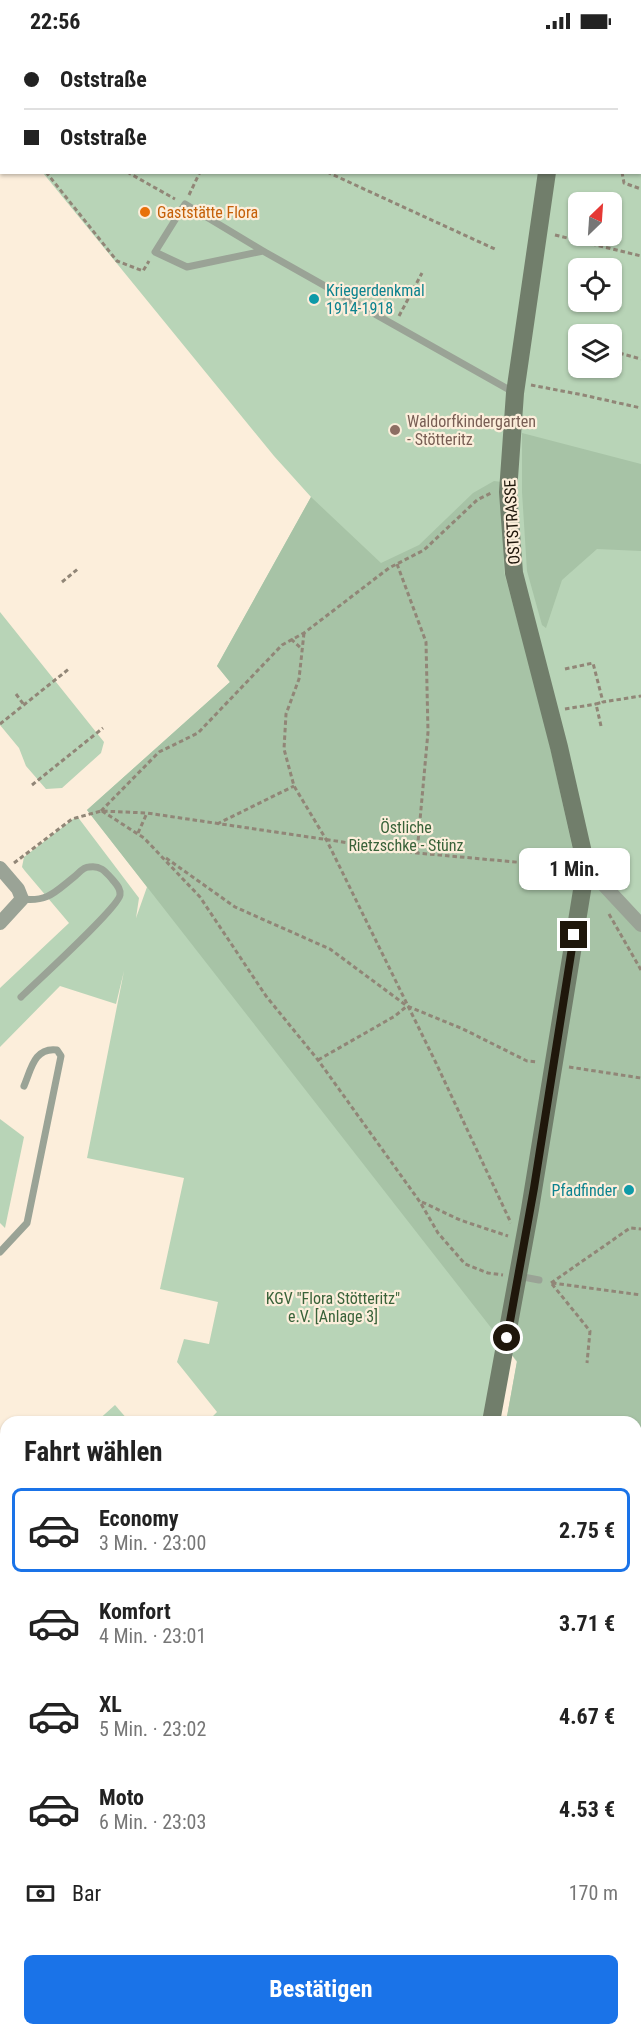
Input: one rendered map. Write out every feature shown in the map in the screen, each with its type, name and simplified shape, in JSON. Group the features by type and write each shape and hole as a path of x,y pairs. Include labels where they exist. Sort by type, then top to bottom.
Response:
{"street":[{"name":"OSTSTRASSE","path":"492,1416 518,1276 521,1239 554,1064 586,866 559,747 514,573 508,492 547,174"},
{"path":"586,866 641,925"},
{"path":"0,923 22,899 18,889 2,870"}],"lane":[{"path":"263,251 187,267 155,252 185,204 394,325 521,389"},
{"path":"21,997 99,921 117,901 120,894 118,886 104,870 97,867 86,867 46,898 36,901 22,899"},
{"path":"0,1252 27,1223 60,1053 57,1050 47,1050 37,1057 32,1062 24,1086"},
{"path":"518,1276 538,1280"}],"path":[{"path":"48,174 117,261 143,272"},
{"path":"131,174 185,204 199,174"},
{"path":"331,174 497,250"},
{"path":"622,174 624,183 641,189"},
{"path":"551,234 641,256"},
{"path":"394,325 422,273"},
{"path":"622,354 641,359"},
{"path":"521,389 583,395 641,408"},
{"path":"101,810 159,752 198,733 282,645 304,633 397,564 424,550 477,500 489,493 508,492"},
{"path":"397,564 426,642 428,732 417,853"},
{"path":"62,582 79,568"},
{"path":"304,633 299,679 286,714 284,748 294,786 327,841 521,1239"},
{"path":"291,639 302,649"},
{"path":"565,669 593,663 603,702"},
{"path":"0,724 70,668"},
{"path":"16,694 24,705"},
{"path":"565,709 641,696"},
{"path":"596,704 601,726"},
{"path":"32,785 103,728"},
{"path":"217,824 294,786"},
{"path":"2,870 72,819 101,810 147,813 417,853 562,868 586,866"},
{"path":"101,810 138,833 200,897 266,996 318,1060 420,1202 438,1233 465,1264 488,1273 518,1276"},
{"path":"138,833 147,813"},
{"path":"158,852 235,907 330,949 407,1006 463,1029 527,1061 641,1078"},
{"path":"605,908 641,970"},
{"path":"318,1060 395,1016 407,1006"},
{"path":"420,1202 460,1220 504,1236 521,1239"},
{"path":"551,1283 630,1228 641,1229"},
{"path":"551,1283 641,1295"},
{"path":"551,1283 590,1331 587,1363"}],"green space":[{"name":"Östliche Rietzschke - Stünz","path":"44,174 641,174 641,1416 507,1416 517,1362 500,1340 485,1416 213,1416 217,1412 177,1362 184,1339 209,1344 218,1302 160,1289 184,1178 87,1158 124,971 116,1004 60,986 0,1047 0,988 69,923 22,867 24,857 77,816 139,898 136,918 147,887 87,810 230,682 217,666 311,497 274,456"},
{"path":"522,433 641,464 641,551 597,549 562,580 546,628 542,625 527,571 522,492"},
{"path":"494,481 502,482 504,572 541,706 576,864 641,931 641,1416 507,1416 517,1361 87,810 230,682 217,666 311,497 381,563 419,545 473,493"},
{"path":"0,612 104,742 101,753 62,788 46,789 26,766 19,748 0,725"},
{"path":"0,1119 24,1137 5,1228 0,1223"},
{"path":"115,1405 125,1416 103,1416"}],"place":[{"name":"Gaststätte Flora","path":"145,212"},
{"name":"Kriegerdenkmal 1914-1918","path":"314,299"},
{"name":"Waldorfkindergarten - Stötteritz","path":"395,430"},
{"name":"Pfadfinder","path":"629,1190"}],"route":[{"path":"507,1338 534,1188 574,935"}],"park label":[{"name":"KGV \"Flora Stötteritz\" e.V. [Anlage 3]","path":"333,1307"}]}
